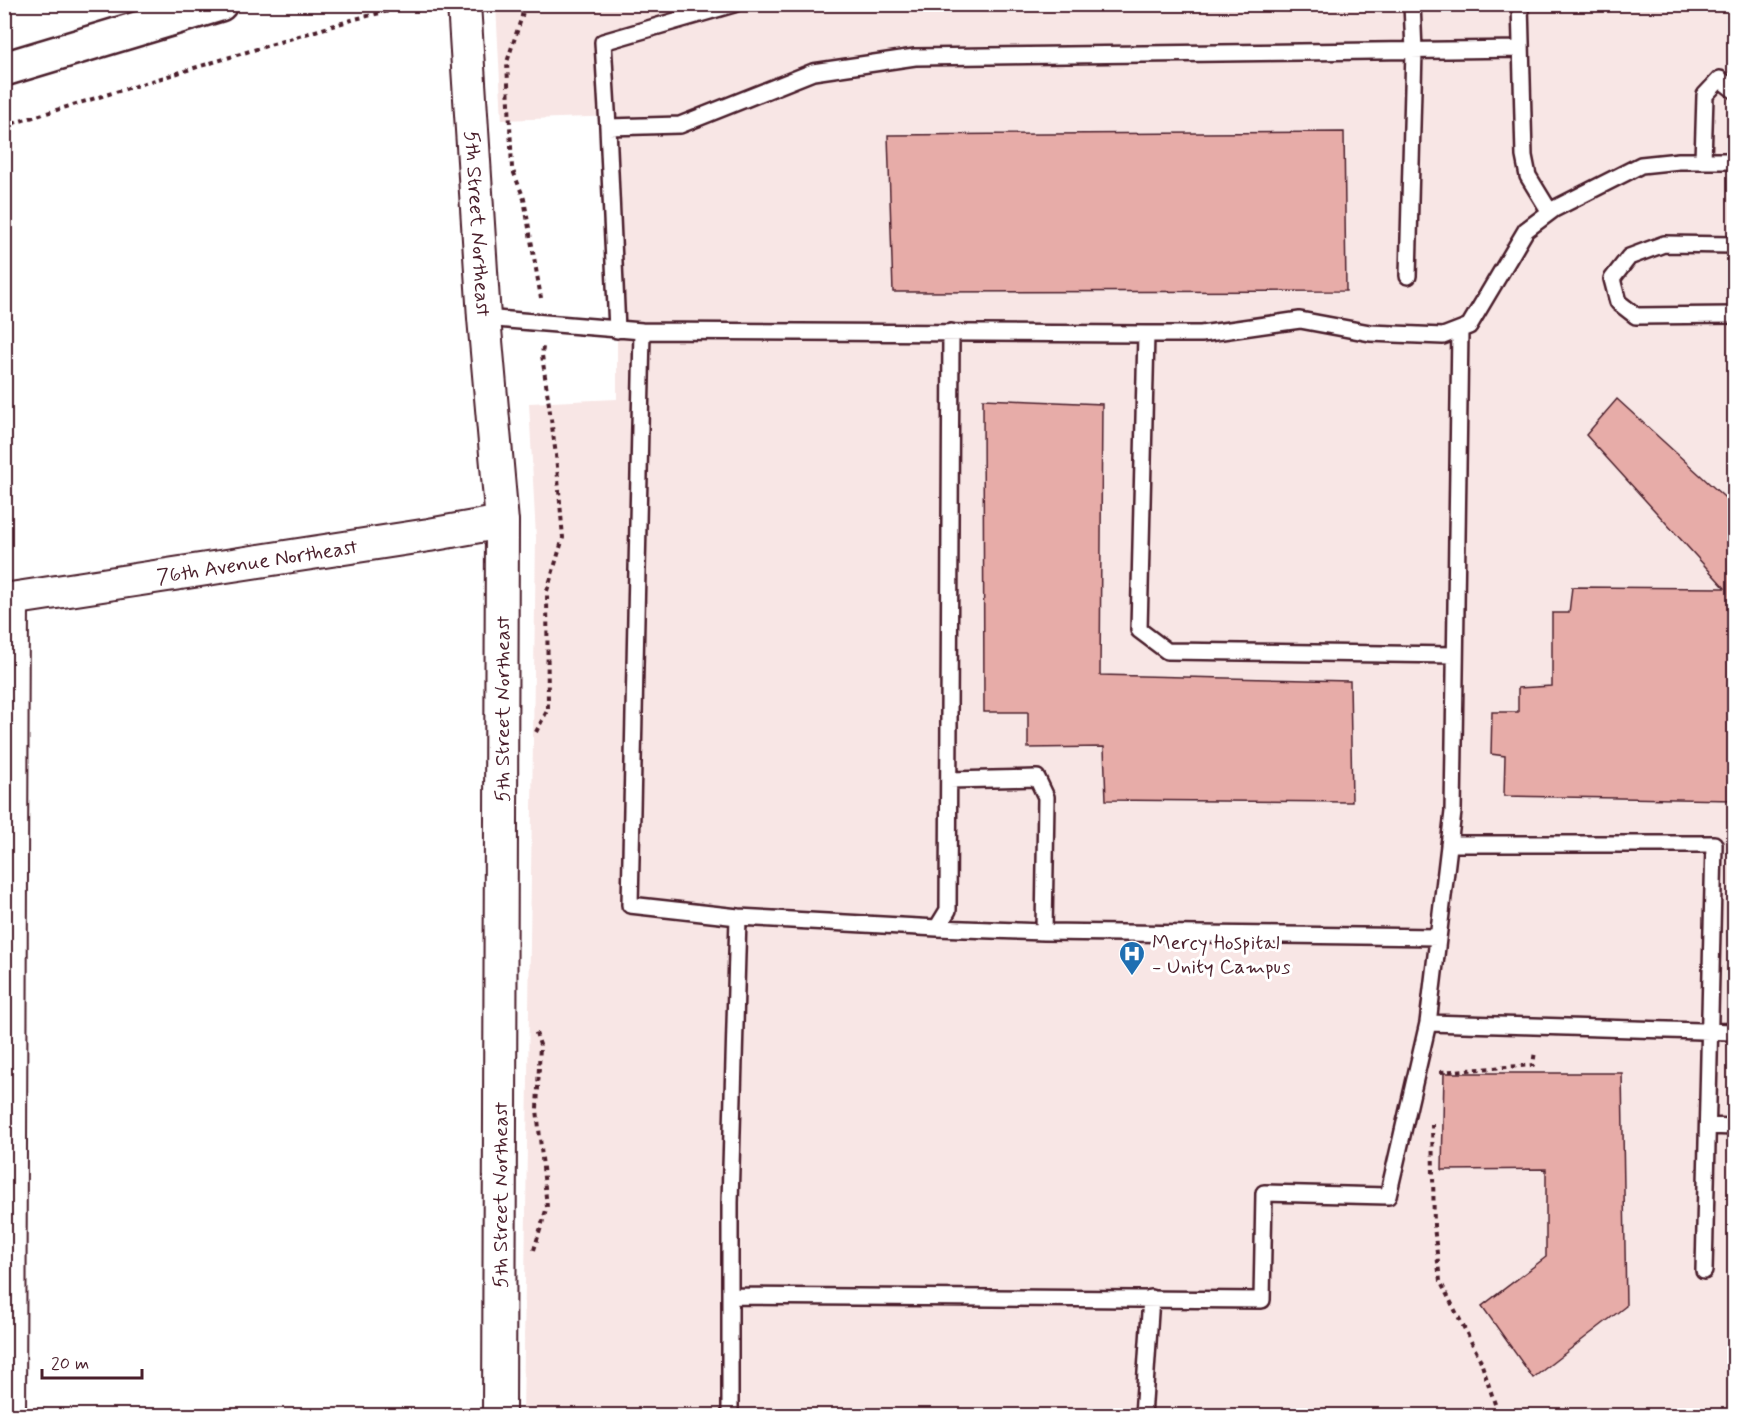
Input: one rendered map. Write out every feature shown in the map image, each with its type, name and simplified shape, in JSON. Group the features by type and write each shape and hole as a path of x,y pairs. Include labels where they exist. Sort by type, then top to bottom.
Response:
{"street":[{"path":"4,69 220,4"},
{"name":"5th Street Northeast","path":"464,4 484,318 502,522 499,1416"},
{"name":"76th Avenue Northeast","path":"8,599 502,522"},
{"path":"8,599 9,1416"}],"lane":[{"path":"617,330 603,42 734,4"},
{"path":"1408,276 1414,51 1412,4"},
{"path":"1520,4 1524,156 1528,176 1550,212"},
{"path":"608,128 680,125 813,72 915,57 1521,49"},
{"path":"1703,161 1705,95 1720,79 1734,90"},
{"path":"484,318 642,331 1146,334 1201,334 1300,320 1370,333 1443,336 1469,326 1526,230 1550,212 1641,165 1679,161 1734,161"},
{"path":"1734,245 1664,244 1629,257 1612,279 1618,302 1636,316 1734,315"},
{"path":"730,1296 1262,1300 1264,1193 1388,1196 1428,1023 1453,812 1460,330"},
{"path":"642,331 630,905 738,917 937,928 1044,932 1438,936"},
{"path":"937,928 948,910 951,332"},
{"path":"1146,334 1139,630 1167,651 1455,655"},
{"path":"949,780 1036,778 1046,797 1044,932"},
{"path":"1449,843 1714,844 1704,1271"},
{"path":"730,1416 730,1203 738,917"},
{"path":"1428,1023 1734,1032"},
{"path":"1708,1126 1734,1127"},
{"path":"1143,1416 1150,1298"}],"path":[{"path":"4,126 355,19 418,4"},
{"path":"1431,1072 1533,1065 1538,1027"},
{"path":"1432,1120 1434,1226 1440,1281 1480,1359 1497,1416"},
{"path":"1713,1416 1734,1404"}],"shaded area":[{"name":"Mercy Hospital - Unity Campus","path":"496,5 1734,5 1734,1415 523,1415 536,538 529,403 617,399 617,116 502,120"}],"building":[{"path":"1344,132 1346,291 893,292 888,135"},
{"path":"983,399 1102,404 1100,675 1350,681 1352,802 1106,800 1104,747 1028,748 1028,712 984,712"},
{"path":"1617,399 1734,506 1734,800 1504,796 1505,756 1491,754 1492,712 1518,712 1518,688 1552,686 1552,613 1569,613 1572,587 1725,588 1586,435"},
{"path":"1444,1073 1622,1073 1626,1306 1533,1378 1482,1306 1546,1257 1546,1169 1442,1170"},
{"path":"1734,1148 1734,1217 1730,1217"}],"place":[{"name":"Mercy Hospital - Unity Campus","path":"1132,977"}]}
